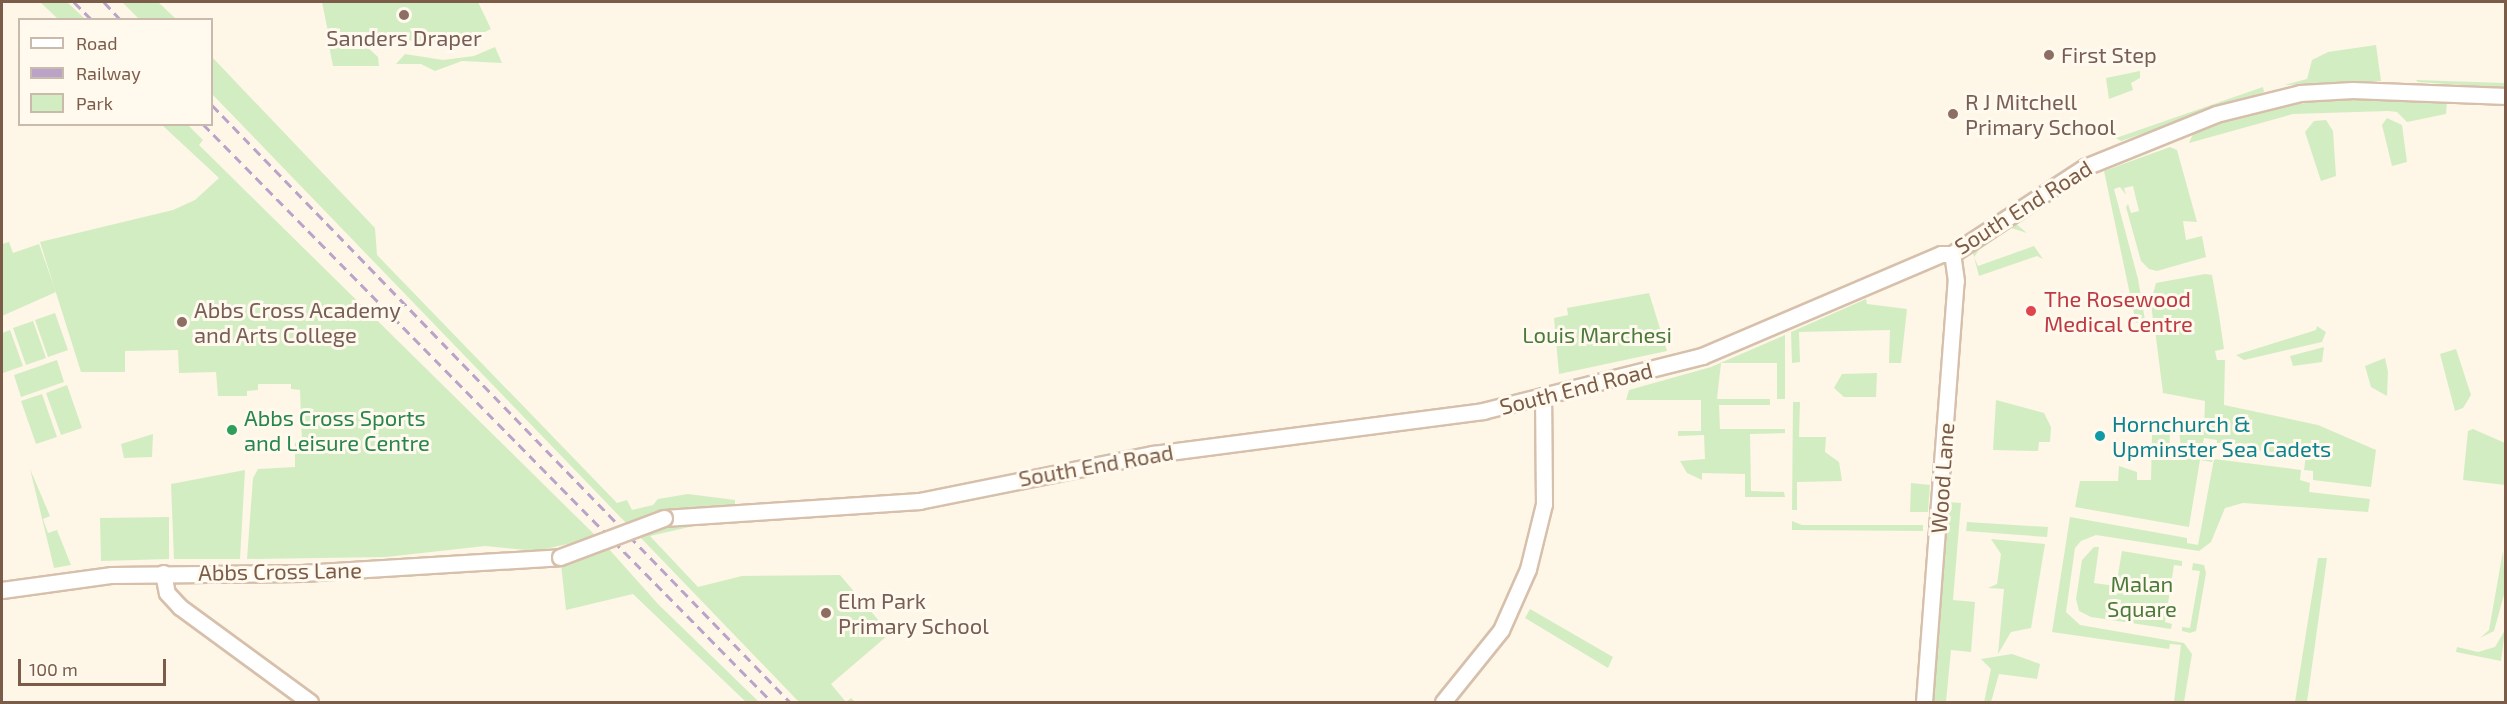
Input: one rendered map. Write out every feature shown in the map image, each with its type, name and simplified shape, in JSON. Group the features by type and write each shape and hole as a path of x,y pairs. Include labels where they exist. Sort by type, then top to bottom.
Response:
{"street":[{"name":"South End Road","path":"560,557 664,518 919,501 1143,456 1453,417 1543,396 1702,356 1941,254 1952,254 2085,167 2244,105 2302,93 2353,90 2505,96"},
{"name":"Wood Lane","path":"1924,702 1955,291 1952,254"},
{"path":"1443,702 1501,630 1528,569 1544,504 1543,396"},
{"name":"Abbs Cross Lane","path":"2,590 78,577 163,573 302,573 560,557"},
{"path":"163,573 172,600 310,702"}],"green space":[{"path":"40,2 67,2 84,18 57,18"},
{"path":"122,2 158,2 175,18 138,18"},
{"name":"Sanders Draper","path":"322,2 478,2 491,29 467,41 439,45 401,39 386,42 365,32 328,32"},
{"path":"2376,45 2381,81 2284,85 2307,79 2312,60 2328,52"},
{"path":"329,46 366,46 378,57 379,66 333,66"},
{"path":"495,47 502,63 462,61 435,71 421,64 396,64 405,54 443,60 474,56"},
{"path":"213,58 375,228 377,255 617,503 627,500 632,510 653,505 658,499 688,494 735,500 735,505 676,509 626,523 213,95"},
{"path":"2140,71 2140,78 2131,83 2133,90 2109,99 2106,78"},
{"path":"2416,80 2505,83 2505,88 2418,82"},
{"path":"2263,87 2264,92 2121,141 2116,138"},
{"path":"2352,97 2447,102 2446,114 2407,122 2397,112 2388,111 2293,114 2189,143 2194,132 2233,117 2274,107"},
{"path":"2387,118 2402,125 2407,162 2392,166 2382,125"},
{"path":"2326,120 2333,131 2336,176 2321,181 2305,132 2314,121"},
{"path":"163,126 189,126 203,140 199,145 597,537 537,551 485,546 386,557 247,559 253,478 258,469 295,467 295,443 302,442 300,390 291,389 291,384 258,384 258,390 247,391 247,396 218,396 216,372 179,373 178,350 125,351 125,372 81,372 40,242 173,210 195,200 219,178"},
{"path":"2170,147 2177,150 2197,222 2183,221 2186,240 2202,236 2206,257 2157,271 2149,269 2141,261 2126,207 2128,204 2131,213 2139,211 2133,186 2124,188 2126,195 2120,187 2114,189 2138,279 2145,320 2136,323 2104,171"},
{"path":"2015,223 2027,233 2011,228 1979,250 1974,257 1973,253"},
{"path":"9,242 13,253 39,244 56,292 2,316 2,244"},
{"path":"2034,246 2043,259 2037,256 1979,276 1974,257 1978,266"},
{"path":"2205,274 2212,275 2224,349 2215,351 2217,360 2225,360 2224,405 2318,425 2376,450 2371,487 2313,480 2313,471 2304,470 2307,447 2302,447 2300,456 2217,445 2217,440 2204,438 2203,443 2214,445 2213,457 2212,462 2200,460 2189,527 2075,507 2080,481 2118,481 2119,466 2137,472 2137,480 2151,480 2152,434 2170,432 2169,458 2182,455 2179,431 2204,427 2205,401 2163,393 2155,330 2161,329 2160,320 2153,321 2151,301 2156,283"},
{"name":"Louis Marchesi","path":"1649,293 1667,351 1559,374 1554,318 1568,315 1567,308"},
{"path":"1866,299 1867,304 1907,309 1901,363 1889,363 1890,330 1799,332 1800,362 1792,363 1791,332"},
{"path":"55,313 68,350 48,357 35,320"},
{"path":"33,321 46,358 26,365 13,328"},
{"path":"2317,326 2326,332 2322,342 2244,360 2236,355 2316,330"},
{"path":"10,330 23,366 3,373 2,333"},
{"path":"1782,330 1698,368 1629,385 1635,380"},
{"path":"1785,335 1785,399 1777,399 1777,363 1721,363 1717,399 1770,399 1770,405 1719,405 1720,429 1785,429 1785,433 1750,434 1751,491 1784,492 1785,497 1745,497 1745,474 1702,473 1702,480 1687,473 1680,461 1705,459 1704,435 1678,436 1678,431 1701,431 1701,400 1626,400 1629,390 1711,367"},
{"path":"2324,347 2322,362 2293,366 2290,356"},
{"path":"2456,349 2471,395 2463,408 2455,411 2440,354"},
{"path":"2385,358 2388,372 2387,396 2371,387 2365,366"},
{"path":"57,360 64,382 21,397 14,375"},
{"path":"1877,373 1876,397 1844,397 1834,388 1842,374"},
{"path":"67,385 82,428 61,435 46,393"},
{"path":"42,394 57,437 36,444 21,401"},
{"path":"1996,400 2044,413 2051,427 2050,442 2039,442 2038,451 1993,450"},
{"path":"1793,402 1800,402 1799,437 1826,437 1825,452 1839,462 1842,481 1797,482 1797,510 1792,510"},
{"path":"2473,429 2505,443 2505,485 2463,480 2468,431"},
{"path":"153,434 152,457 124,458 121,444"},
{"path":"2214,459 2301,470 2300,480 2310,483 2309,492 2370,499 2368,512 2243,503 2225,508 2211,542 2199,551 2096,535 2081,541 2075,548 2066,612 2080,625 2184,643 2192,654 2184,702 2174,702 2181,645 2170,644 2169,649 2052,632 2070,517 2187,538 2187,543 2198,545"},
{"path":"30,469 50,516 43,519 48,533 57,530 71,565 54,568"},
{"path":"245,470 240,559 174,559 171,484"},
{"path":"1911,483 1930,485 1928,512 1910,512"},
{"path":"1947,502 1961,503 1953,600 1975,602 1971,652 1951,650 1946,702 1932,702"},
{"path":"169,517 169,559 101,561 100,518"},
{"name":"Elm Park Primary School","path":"729,518 650,536 698,587 742,576 840,575 885,628 890,625 894,630 831,684 846,702 799,702 639,536 676,524"},
{"path":"1792,521 1802,525 1923,525 1923,531 1792,530"},
{"path":"1967,522 2048,527 2047,537 1966,531"},
{"path":"1991,539 2045,544 2031,628 2011,632 1998,654 2004,589 1988,588 1997,584 2001,554"},
{"name":"Malan Square","path":"2094,547 2099,547 2094,583 2116,586 2122,551 2182,561 2182,566 2174,565 2165,622 2172,624 2171,629 2091,617 2079,611 2076,599 2082,560"},
{"path":"608,548 658,604 759,702 746,702 633,594 566,610 561,564"},
{"path":"2503,551 2505,591 2494,631 2480,638 2489,630"},
{"path":"2318,558 2327,558 2307,702 2295,702"},
{"path":"2193,563 2204,565 2206,573 2196,631 2190,633 2182,631 2182,627 2190,628 2200,571 2192,570"},
{"path":"1530,609 1613,657 1608,668 1525,618"},
{"path":"2505,630 2501,661 2456,652 2457,647 2478,652 2495,647"},
{"path":"2012,654 2040,664 2037,679 1999,674 1991,702 1984,702 1991,669 1981,659"}],"railway":[{"path":"74,2 90,18"},
{"path":"104,2 119,18"},
{"path":"213,106 790,702"},
{"path":"205,126 772,702"}],"place":[{"name":"Sanders Draper","path":"404,15"},
{"name":"First Step","path":"2049,55"},
{"name":"R J Mitchell Primary School","path":"1953,114"},
{"name":"The Rosewood Medical Centre","path":"2031,311"},
{"name":"Abbs Cross Academy and Arts College","path":"182,322"},
{"name":"Abbs Cross Sports and Leisure Centre","path":"232,430"},
{"name":"Hornchurch & Upminster Sea Cadets","path":"2100,436"},
{"name":"Elm Park Primary School","path":"826,613"}]}
